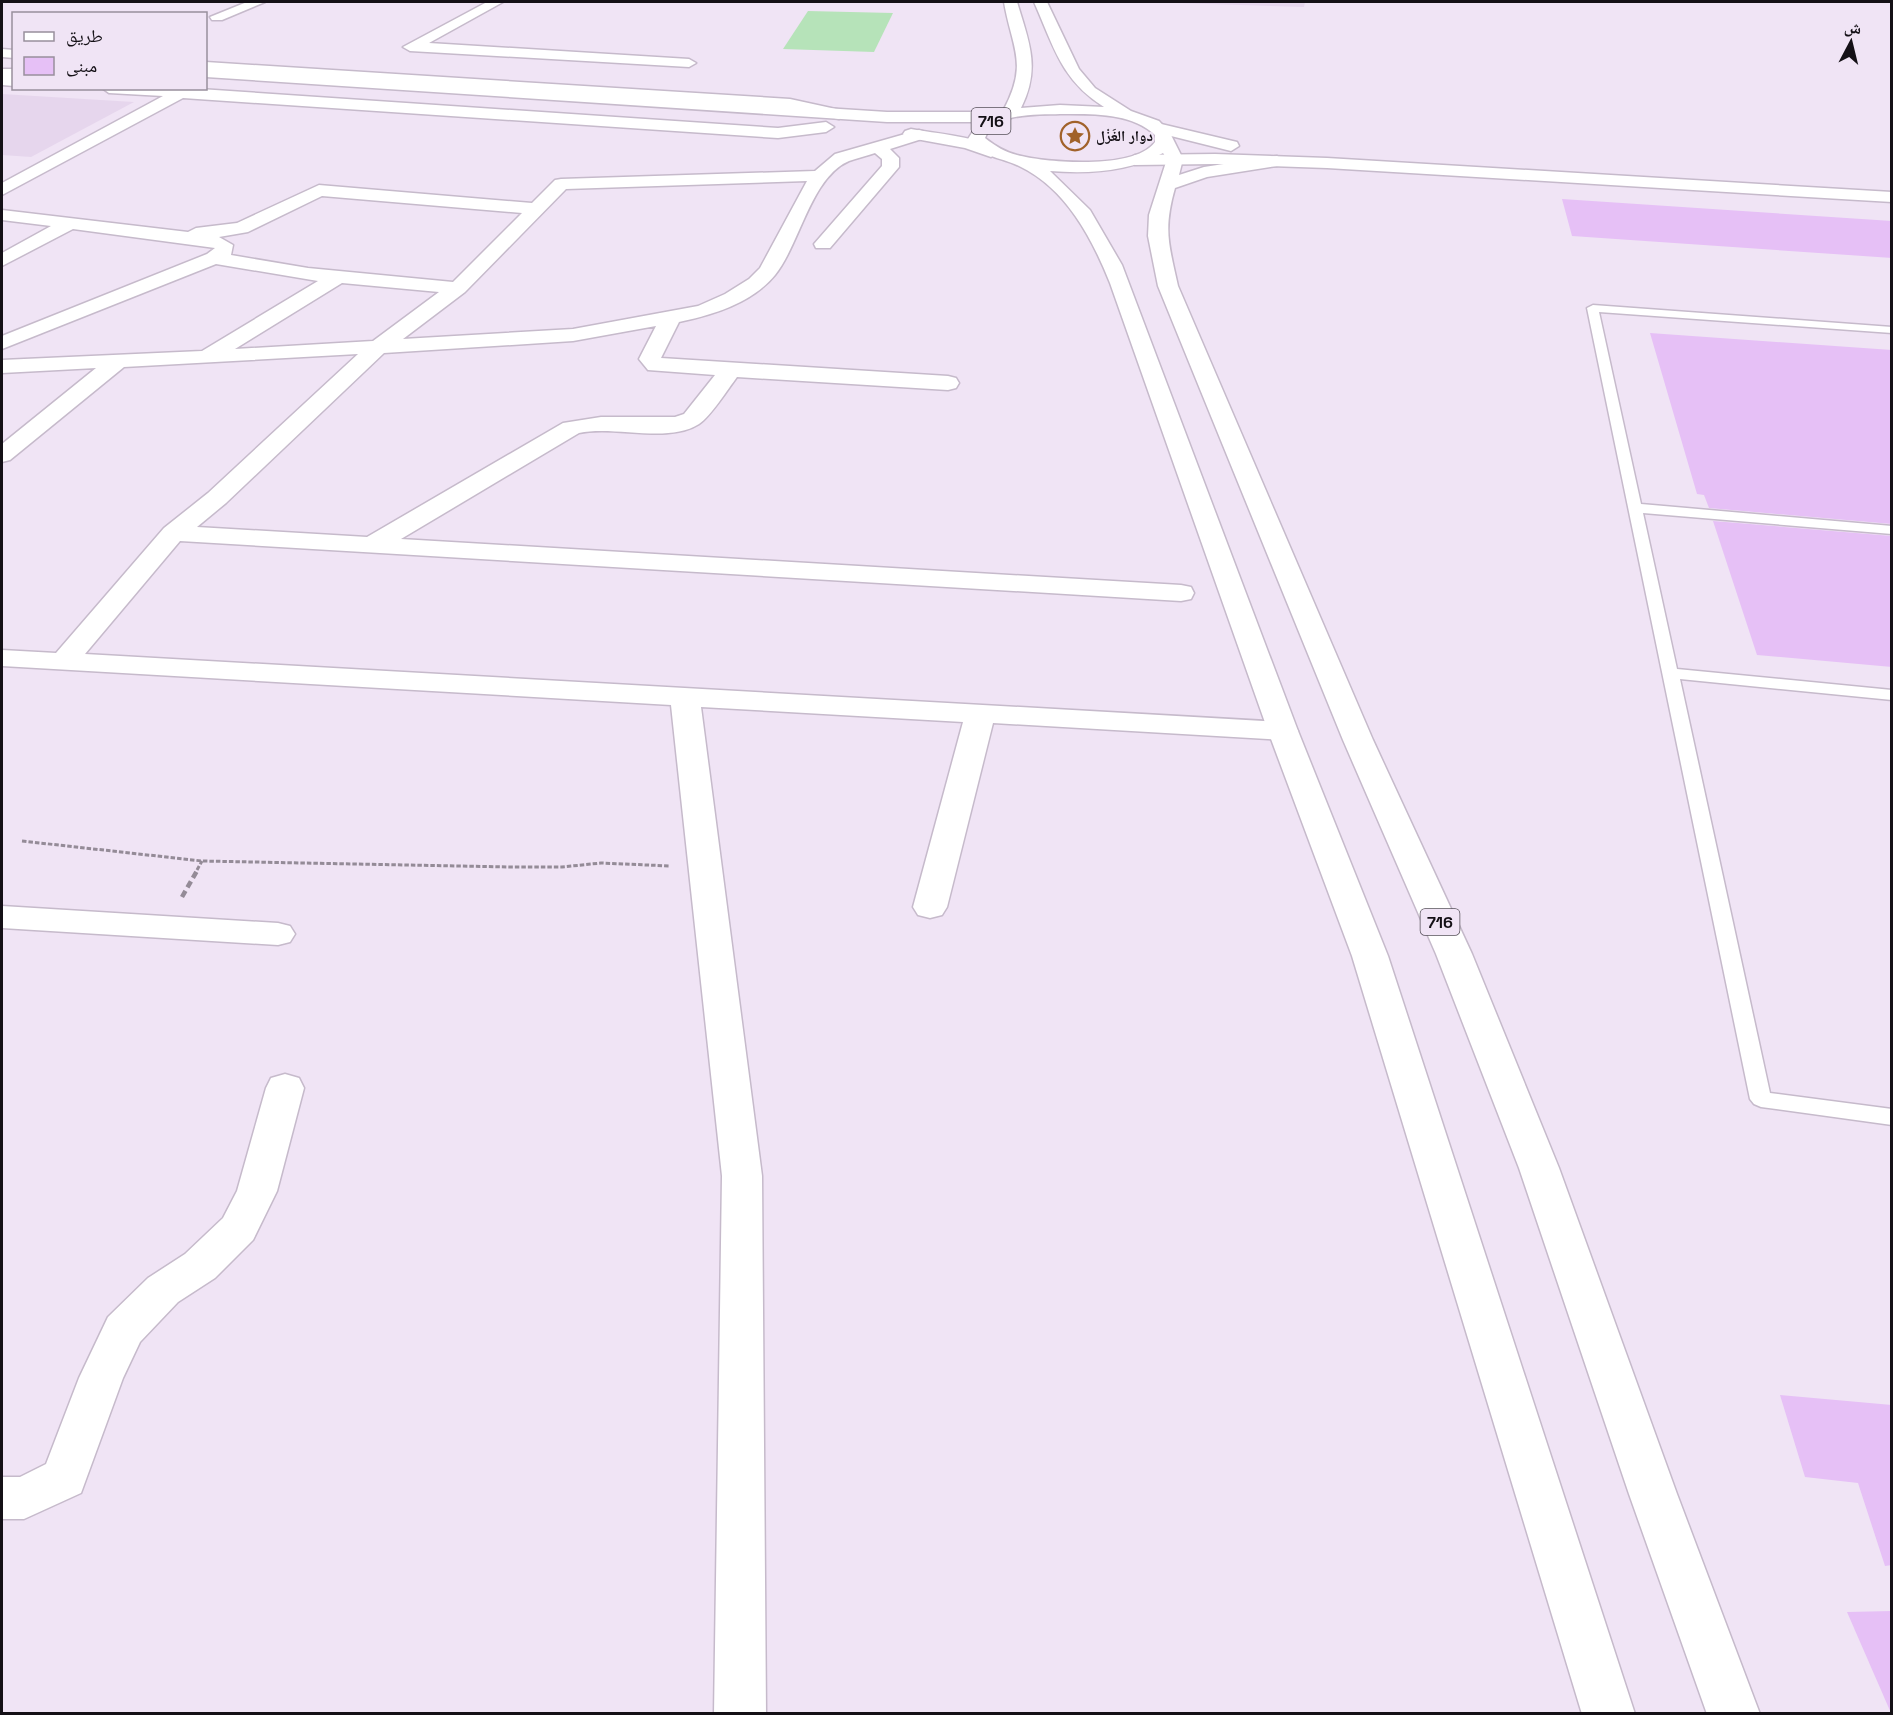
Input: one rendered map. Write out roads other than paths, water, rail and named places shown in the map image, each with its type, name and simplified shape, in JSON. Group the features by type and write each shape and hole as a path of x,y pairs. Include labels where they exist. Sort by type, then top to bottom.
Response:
{"street":[{"path":"218,17 258,2"},
{"path":"355,76 496,2"},
{"name":"716","path":"1007,116 1022,92 1027,71 1010,2"},
{"name":"716","path":"1041,2 1058,44 1079,80 1130,117 1166,153"},
{"path":"411,46 689,63"},
{"path":"207,66 790,104 839,114"},
{"path":"207,73 839,114 920,118 1007,116"},
{"path":"207,86 826,127 919,135 969,144 991,152"},
{"path":"137,90 778,133 826,127"},
{"path":"2,190 180,93"},
{"name":"716","path":"1130,117 1070,109 1007,116 983,125 977,132 976,139 991,152 1025,162 1044,172 1084,213 1109,256 1283,731 1370,956 1609,1713"},
{"path":"2,366 377,348 573,335 703,311 732,298 756,283 768,271 819,176 842,158 919,135"},
{"path":"823,244 890,167 891,158 879,148"},
{"path":"1166,153 1240,148 1327,163"},
{"path":"1166,153 1204,172 1277,161"},
{"path":"1166,153 1892,197"},
{"name":"716","path":"1025,162 1071,166 1135,160 1166,153"},
{"name":"716","path":"1166,153 1157,236 1168,286 1358,740 1467,986 1539,1168 1649,1483 1734,1713"},
{"path":"63,662 173,533 217,498 377,348 458,288 561,184 819,176"},
{"path":"171,236 241,228 319,190 538,209"},
{"path":"2,215 214,241 224,245 224,251 214,258 2,343"},
{"path":"2,260 69,224"},
{"path":"214,258 254,267 458,288"},
{"path":"206,357 338,277"},
{"path":"670,318 650,359 651,362 666,366 948,383"},
{"path":"2,455 117,362"},
{"path":"372,545 571,428 599,423 665,425 692,419 731,370"},
{"path":"173,533 1181,593"},
{"path":"2,658 1283,731"},
{"path":"685,697 703,867 742,1176 740,1713"},
{"path":"930,907 980,714"},
{"path":"2,917 278,934"},
{"path":"2,1498 24,1498 64,1478 101,1378 124,1330 163,1290 200,1266 238,1229 257,1191 285,1088"}],"lane":[{"path":"1892,330 1593,308 1761,1098 1892,1117"},
{"path":"1636,508 1892,530"},
{"path":"1671,674 1892,695"}],"place":[{"name":"دوار الغَزْل","path":"1075,136"}]}
